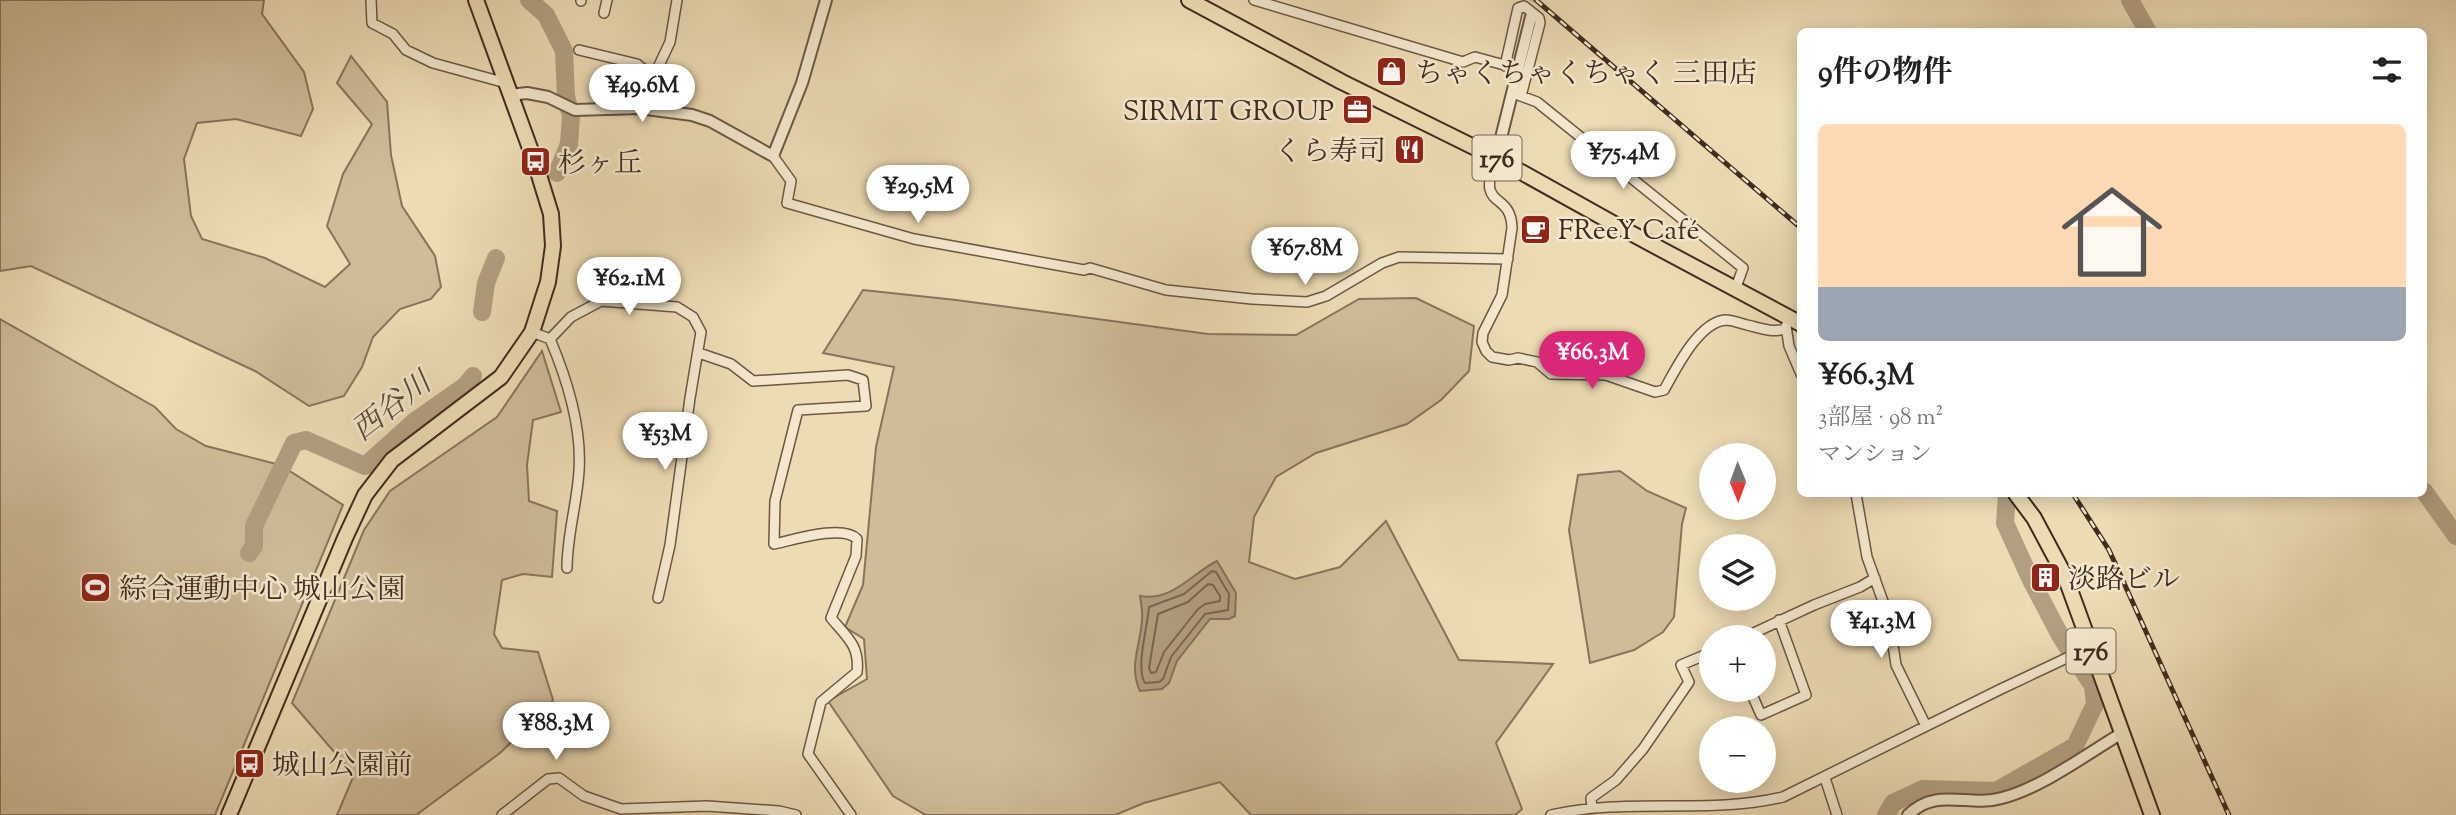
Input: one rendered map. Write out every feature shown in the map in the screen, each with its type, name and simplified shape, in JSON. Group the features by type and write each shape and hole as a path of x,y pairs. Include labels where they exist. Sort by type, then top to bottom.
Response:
{"main road":[{"path":"229,815 365,495 392,460 501,377 532,332 550,270 553,246 551,214 476,0"},
{"name":"176","path":"1189,0 1364,93 1496,158 1791,323"},
{"name":"176","path":"2018,497 2034,518 2064,576 2084,649 2122,733 2152,815"}],"street":[{"path":"371,0 372,23 393,34 406,50 433,63 508,89 548,97 575,110 639,108 692,115 710,121 773,156 791,181 788,203 914,239 1084,270 1090,268 1166,290 1307,302 1326,296 1382,263 1399,257 1508,259"},
{"path":"604,13 607,0"},
{"path":"639,108 670,43 677,0"},
{"path":"773,156 802,83 826,0"},
{"path":"1254,0 1463,62 1475,57 1519,69"},
{"path":"1505,65 1518,8 1524,6 1539,18 1541,23 1489,176 1490,195 1507,208 1511,218 1502,295 1483,334 1482,342 1492,357 1537,362 1551,374 1606,375 1655,392 1664,390 1684,356 1704,331 1726,320 1772,331 1791,323 1789,346 1797,365"},
{"path":"1517,95 1519,69 1531,17"},
{"path":"579,50 637,64 654,78"},
{"path":"1517,95 1538,102 1742,268 1735,290"},
{"path":"550,339 571,317 601,301 677,307 694,317 701,332 670,545 658,598"},
{"path":"532,332 550,339 563,370 578,436 579,471 567,544 567,568"},
{"path":"699,353 732,364 752,381 848,375 863,380 866,406 797,410 775,501 774,544 835,533 853,535 857,539 856,556 831,618 855,647 859,657 857,672 821,702 808,754 851,815"},
{"path":"1857,497 1867,557 1889,618 1896,665 1926,726"},
{"path":"1769,625 1875,579"},
{"path":"1754,702 1760,715 1807,695 1779,620"},
{"path":"1551,815 1592,808 1701,807 1758,803 1783,797 2084,649"},
{"path":"1592,808 1591,798 1616,779 1643,749 1689,682 1681,665 1699,657"},
{"path":"1908,815 1925,802 1942,799 2000,799 2028,788 2122,733"},
{"path":"502,815 548,779 555,777 565,780 584,796 621,812 671,811 707,806 779,811 796,815"},
{"path":"1825,778 1837,815"}],"shaded area":[{"path":"0,0 264,0 262,14 304,72 313,109 301,136 236,119 197,123 184,159 191,216 202,239 265,258 325,287 350,264 327,226 343,174 372,124 337,83 351,56 387,102 391,155 402,206 435,256 441,287 431,299 400,309 373,337 362,367 344,396 309,406 255,371 31,266 0,271"},
{"path":"863,290 1208,334 1296,335 1359,299 1416,298 1474,326 1469,371 1441,400 1407,424 1316,453 1276,477 1254,517 1249,562 1295,579 1340,567 1386,521 1459,660 1553,664 1496,743 1522,809 1515,815 1251,815 1220,782 1144,803 1115,815 926,815 893,796 828,701 867,679 864,639 845,627 863,585 876,447 894,367 823,353"},
{"path":"0,319 155,407 176,429 206,446 280,465 343,505 215,815 0,815"},
{"path":"542,351 561,412 533,420 527,465 529,501 557,511 552,577 523,574 502,580 494,634 502,648 538,652 553,700 544,718 416,815 337,815 354,775 292,703 364,530 390,491 497,417"},
{"path":"1620,471 1647,491 1686,508 1682,524 1674,617 1663,632 1634,650 1590,663 1569,530 1578,475"}],"water":[{"path":"1217,561 1236,593 1235,616 1229,619 1210,619 1177,661 1169,683 1162,689 1140,691 1135,664 1142,616 1140,596 1151,597 1172,591"}],"waterway":[{"name":"西谷川","path":"529,0 546,15 564,51 566,96 571,116 569,144 557,173"},
{"path":"2130,0 2146,28"},
{"name":"西谷川","path":"482,312 486,283 496,258"},
{"name":"西谷川","path":"249,553 254,546 254,526 294,443 306,440 365,466 415,421 466,385 473,376"},
{"path":"2427,495 2456,536"},
{"path":"1886,815 1893,803 1923,789 1996,791 2075,746 2095,704 2093,686 2061,637 2005,523 2007,497"}],"tunnel":[{"path":"1531,17 1535,0"}],"railway":[{"path":"1536,0 1797,225"},
{"path":"2075,497 2109,550 2229,815"}],"place":[{"name":"ちゃくちゃくちゃく 三田店","path":"1392,72"},
{"name":"SIRMIT GROUP","path":"1357,110"},
{"name":"くら寿司","path":"1409,150"},
{"name":"杉ヶ丘","path":"535,162"},
{"name":"FReeY Café","path":"1535,229"},
{"name":"淡路ビル","path":"2045,578"},
{"name":"綜合運動中心 城山公園","path":"96,588"},
{"name":"城山公園前","path":"249,764"}]}
